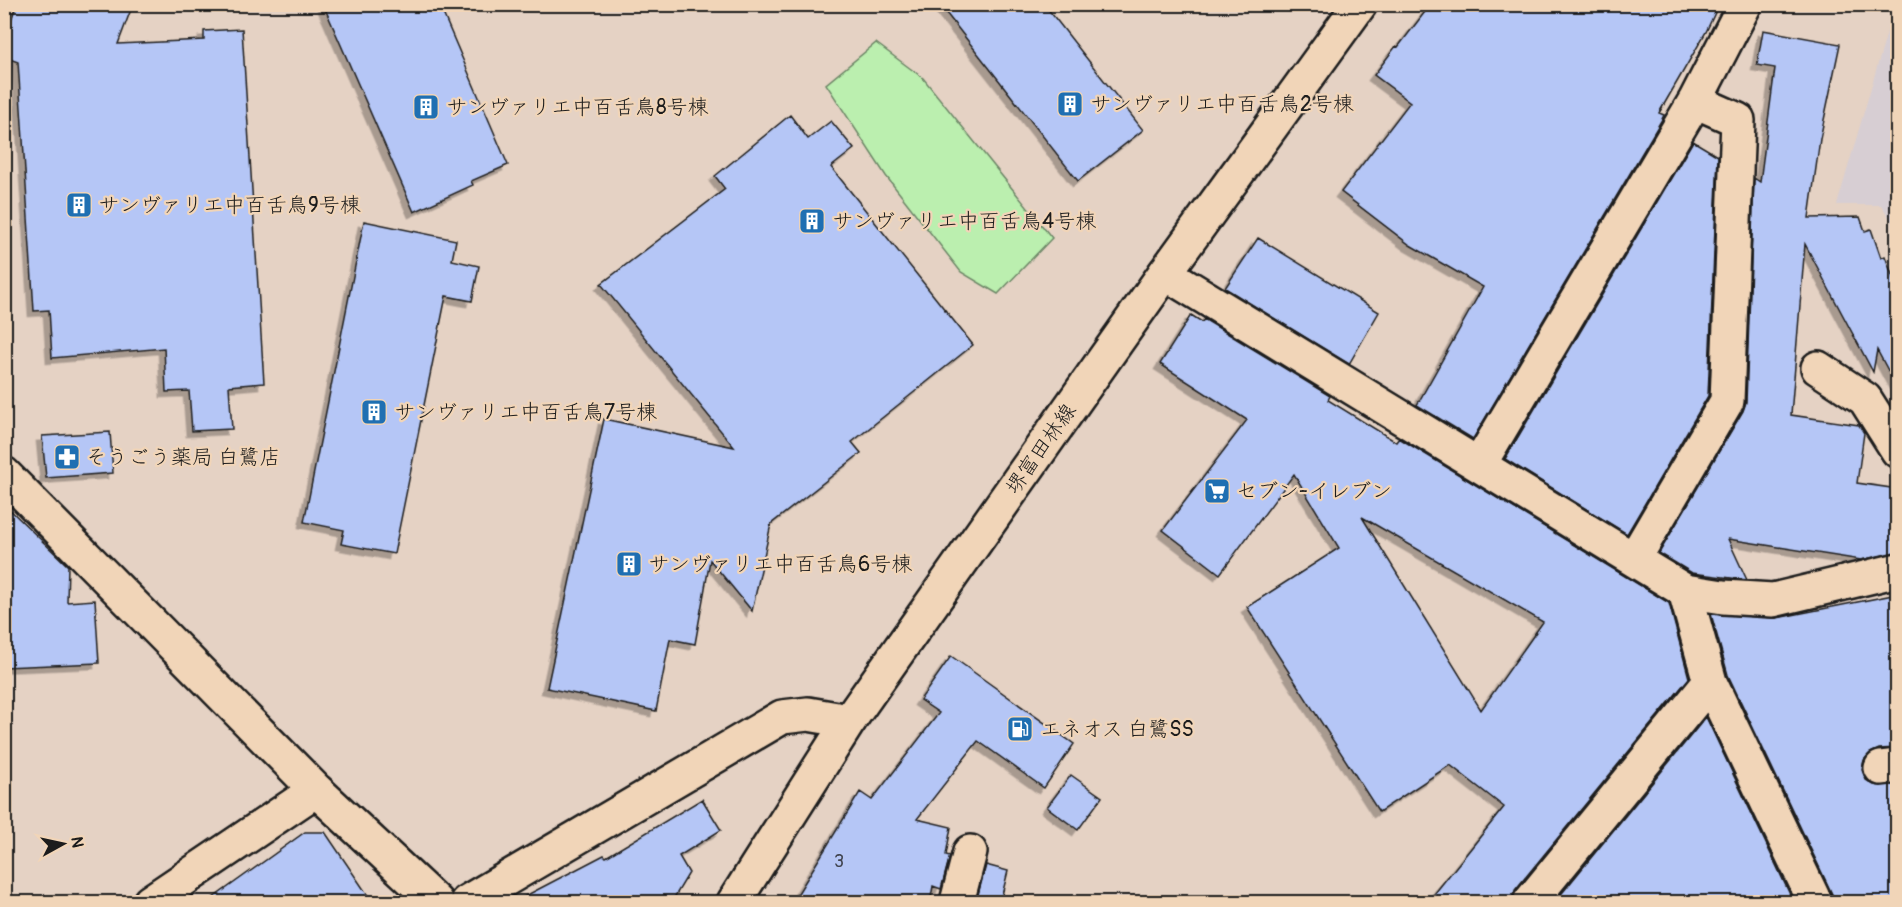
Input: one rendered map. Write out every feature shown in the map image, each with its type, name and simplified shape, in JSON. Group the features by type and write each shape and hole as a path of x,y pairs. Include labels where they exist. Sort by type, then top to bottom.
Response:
{"street":[{"name":"堺富田林線","path":"734,903 849,721 1165,273 1360,4"},
{"path":"1479,465 1695,101 1745,4"},
{"path":"1634,559 1727,401 1738,120 1695,101"},
{"path":"1165,273 1685,591 1723,597 1773,600 1898,570"},
{"path":"1818,368 1865,399 1898,451"},
{"path":"4,474 316,790 436,903"},
{"path":"1685,591 1710,682 1815,903"},
{"path":"1530,903 1710,682"},
{"path":"467,903 782,717 808,714 849,721"},
{"path":"150,903 316,790"},
{"path":"957,903 970,852"}],"shaded area":[{"path":"1895,5 1898,5 1897,229 1881,205 1837,205"}],"green space":[{"path":"876,43 923,78 1052,238 998,294 961,272 886,176 826,84"}],"building":[{"path":"17,4 133,4 118,44 204,40 204,31 242,29 264,383 229,386 232,429 192,431 189,391 166,392 164,348 52,358 49,310 34,311 18,62 4,57 4,38"},
{"name":"サンヴァリエ中百舌鳥8号棟","path":"323,4 439,4 508,165 471,181 473,185 414,212"},
{"name":"サンヴァリエ中百舌鳥2号棟","path":"939,4 1044,4 1143,130 1078,181"},
{"path":"1431,4 1719,4 1706,32 1659,113 1664,115 1661,121 1473,439 1417,405 1483,287 1410,245 1341,192 1410,102 1374,75"},
{"path":"1763,30 1840,44 1820,139 1809,218 1860,217 1865,231 1871,229 1881,258 1885,256 1898,291 1898,389 1877,350 1873,372 1805,244 1791,415 1859,425 1864,433 1857,483 1898,489 1898,552 1861,560 1728,539 1747,580 1692,573 1659,553 1743,411 1746,402 1754,178 1760,182 1775,68 1757,65"},
{"path":"790,115 808,139 831,121 854,149 831,167 973,345 852,442 861,453 771,524 752,611 710,560 695,644 670,639 656,711 547,688 604,419 734,447 601,284 725,189 715,176"},
{"path":"1693,141 1718,156 1708,396 1627,534 1505,459"},
{"name":"サンヴァリエ中百舌鳥7号棟","path":"364,221 456,240 452,260 479,266 472,301 446,296 394,554 341,544 344,530 304,522"},
{"path":"1258,238 1379,312 1349,364 1225,288"},
{"path":"1191,315 1202,322 1204,319 1330,396 1328,400 1396,442 1399,438 1669,603 1689,678 1515,890 1512,903 1427,903 1504,807 1450,765 1379,812 1247,607 1339,548 1294,474 1220,574 1163,530 1247,420 1160,364","holes":["1362,517 1543,622 1481,710"]},
{"path":"110,432 113,473 46,478 42,436"},
{"path":"4,504 68,566 67,602 95,600 99,663 4,667"},
{"path":"1898,594 1898,748 1879,749 1870,753 1864,760 1862,770 1866,780 1874,785 1898,785 1898,903 1834,903 1832,894 1728,675 1711,614 1777,618"},
{"path":"951,656 1074,744 1044,788 978,741 917,819 951,827 946,855 950,856 941,889 933,886 930,903 792,903 860,792 872,800 939,713 920,700"},
{"path":"1706,717 1794,903 1554,903"},
{"path":"1071,775 1102,797 1078,830 1047,807"},
{"path":"702,799 721,830 679,856 689,873 671,903 512,903 604,855 606,857"},
{"path":"305,832 325,832 373,903 206,903"},
{"path":"986,865 1008,871 1000,903 977,898"}],"place":[{"name":"サンヴァリエ中百舌鳥2号棟","path":"1070,104"},
{"name":"サンヴァリエ中百舌鳥8号棟","path":"426,107"},
{"name":"サンヴァリエ中百舌鳥9号棟","path":"79,205"},
{"name":"サンヴァリエ中百舌鳥4号棟","path":"812,221"},
{"name":"サンヴァリエ中百舌鳥7号棟","path":"374,412"},
{"name":"そうごう薬局 白鷺店","path":"67,457"},
{"name":"セブン-イレブン","path":"1217,491"},
{"name":"サンヴァリエ中百舌鳥6号棟","path":"629,564"},
{"name":"エネオス 白鷺SS","path":"1020,729"}]}
